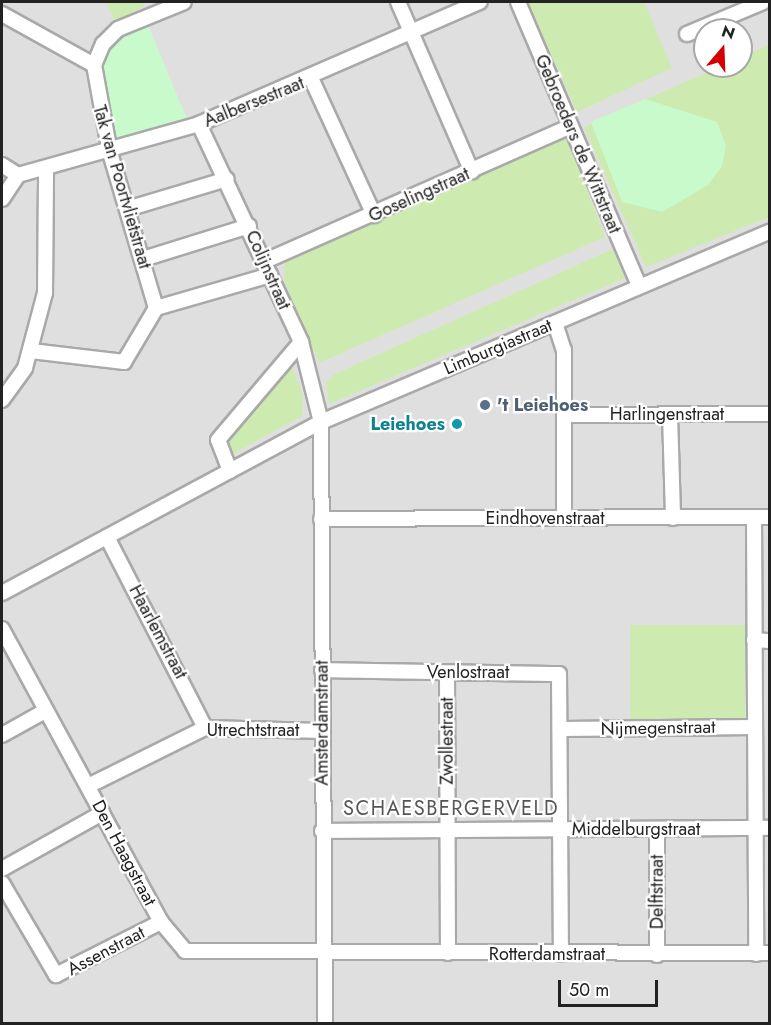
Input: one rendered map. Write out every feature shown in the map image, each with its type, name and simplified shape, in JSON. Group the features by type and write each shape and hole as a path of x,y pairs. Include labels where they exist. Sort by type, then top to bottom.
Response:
{"street":[{"path":"2,14 94,65 102,44 118,29 184,2"},
{"path":"398,2 472,172"},
{"name":"Aalbersestraat","path":"18,175 110,153 199,124 311,78 480,2"},
{"name":"Gebroeders de Wittstraat","path":"518,2 639,285"},
{"path":"687,34 759,2"},
{"name":"Tak van Poortvlietstraat","path":"94,65 110,153 156,308"},
{"path":"311,78 374,215"},
{"name":"Colijnstraat","path":"199,124 249,226 301,342 321,422"},
{"name":"Goselingstraat","path":"265,261 472,172 571,126"},
{"path":"2,165 18,175 2,199"},
{"path":"2,400 31,351 45,293 46,168"},
{"path":"127,209 227,179"},
{"path":"143,259 249,226"},
{"name":"Limburgiastraat","path":"2,593 321,422 555,324 639,285 769,232"},
{"path":"31,351 124,362 156,308 270,275"},
{"path":"555,324 564,350 564,518"},
{"path":"230,471 218,440 301,342"},
{"path":"670,414 672,518"},
{"name":"Harlingenstraat","path":"565,415 770,414"},
{"name":"Amsterdamstraat","path":"321,422 325,1023"},
{"name":"Eindhovenstraat","path":"321,519 770,517"},
{"path":"754,518 754,828 763,954"},
{"name":"Haarlemstraat","path":"107,537 205,728"},
{"name":"Den Haagstraat","path":"2,629 161,922 177,945 193,953 324,954"},
{"path":"754,640 770,641"},
{"name":"Venlostraat","path":"322,670 557,673 561,729"},
{"name":"Zwollestraat","path":"447,673 448,953"},
{"path":"2,735 45,711"},
{"name":"Nijmegenstraat","path":"561,729 754,727"},
{"name":"Utrechtstraat","path":"88,786 205,728 323,731"},
{"path":"561,729 561,954"},
{"path":"2,869 102,813"},
{"name":"Middelburgstraat","path":"322,831 770,828"},
{"name":"Delftstraat","path":"657,830 657,955"},
{"name":"Assenstraat","path":"2,883 50,972 62,975 161,922"},
{"name":"Rotterdamstraat","path":"324,954 763,954"}],"shaded area":[{"path":"2,2 769,2 769,1023 2,1023"}],"green space":[{"path":"106,2 143,2 145,6 115,22"},
{"path":"528,2 644,2 672,68 577,112"},
{"path":"148,25 187,119 118,142 100,84 102,56 115,42"},
{"path":"769,45 769,217 646,267 584,127 694,78 753,78 753,52"},
{"path":"645,99 717,122 726,146 722,166 708,185 662,212 622,202 591,122"},
{"path":"566,134 605,237 319,363 284,281 285,261"},
{"path":"613,249 625,278 329,404 326,382 335,374"},
{"path":"292,366 303,396 302,416 229,456 225,439"},
{"path":"630,625 745,625 745,721 630,721"}],"place":[{"name":"'t Leiehoes","path":"485,405"},
{"name":"Leiehoes","path":"457,424"}],"district":[{"name":"SCHAESBERGERVELD","path":"451,808"}]}
